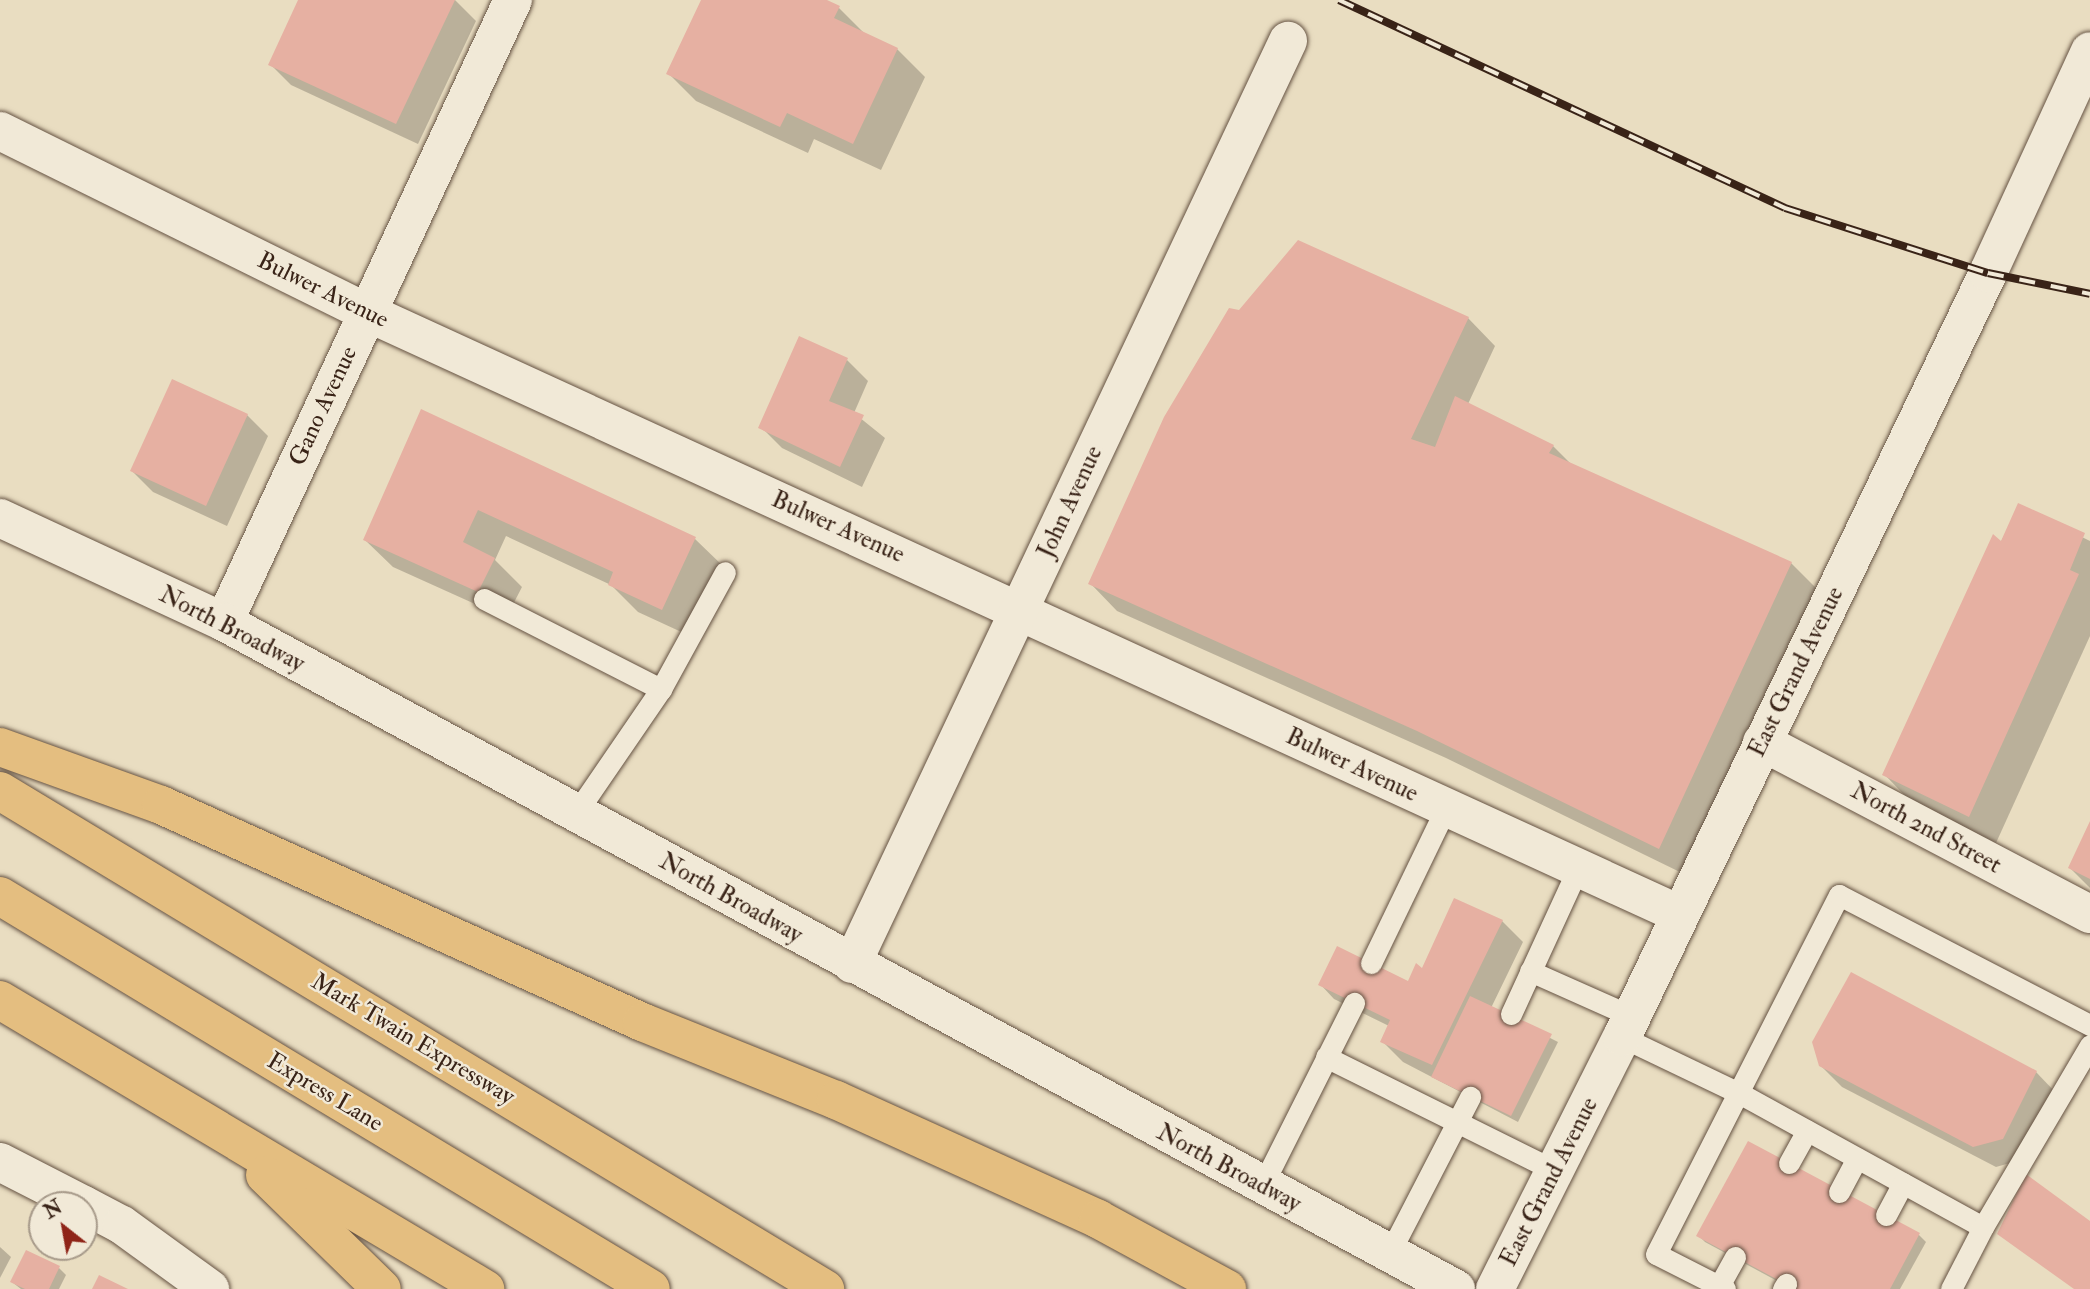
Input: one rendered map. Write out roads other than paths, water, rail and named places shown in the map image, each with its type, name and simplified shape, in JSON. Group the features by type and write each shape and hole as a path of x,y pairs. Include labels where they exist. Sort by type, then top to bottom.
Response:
{"highway":[{"path":"0,747 161,805 642,1022 836,1100 1098,1219 1227,1289"},
{"name":"Mark Twain Expressway","path":"0,791 825,1289"},
{"name":"Express Lane","path":"0,896 650,1289"},
{"path":"0,1000 485,1289"},
{"path":"221,1132 382,1289"}],"street":[{"name":"Gano Avenue","path":"224,622 513,0"},
{"name":"John Avenue","path":"852,964 1288,41"},
{"name":"East Grand Avenue","path":"1495,1289 1627,1027 2090,51"},
{"name":"Bulwer Avenue","path":"0,131 366,312 1679,914"},
{"name":"North Broadway","path":"0,518 224,622 1456,1289"},
{"name":"North 2nd Street","path":"1762,742 2090,914"},
{"path":"0,1162 57,1191"},
{"path":"98,1212 122,1225 210,1289"}],"lane":[{"path":"576,813 661,689 725,572"},
{"path":"484,599 661,689"},
{"path":"1371,963 1446,808"},
{"path":"1511,1014 1578,868"},
{"path":"1735,1257 1722,1288 1656,1254 1839,895 2090,1025"},
{"path":"1530,971 1739,1093 1983,1227"},
{"path":"1262,1186 1354,1003"},
{"path":"1951,1289 1983,1227 2090,1045"},
{"path":"1326,1057 1556,1171"},
{"path":"1389,1254 1470,1097"},
{"path":"1789,1163 1807,1131"},
{"path":"1839,1192 1857,1158"},
{"path":"1886,1215 1903,1183"}],"railway":[{"path":"1339,0 1785,208 1988,273 2090,294"}]}
